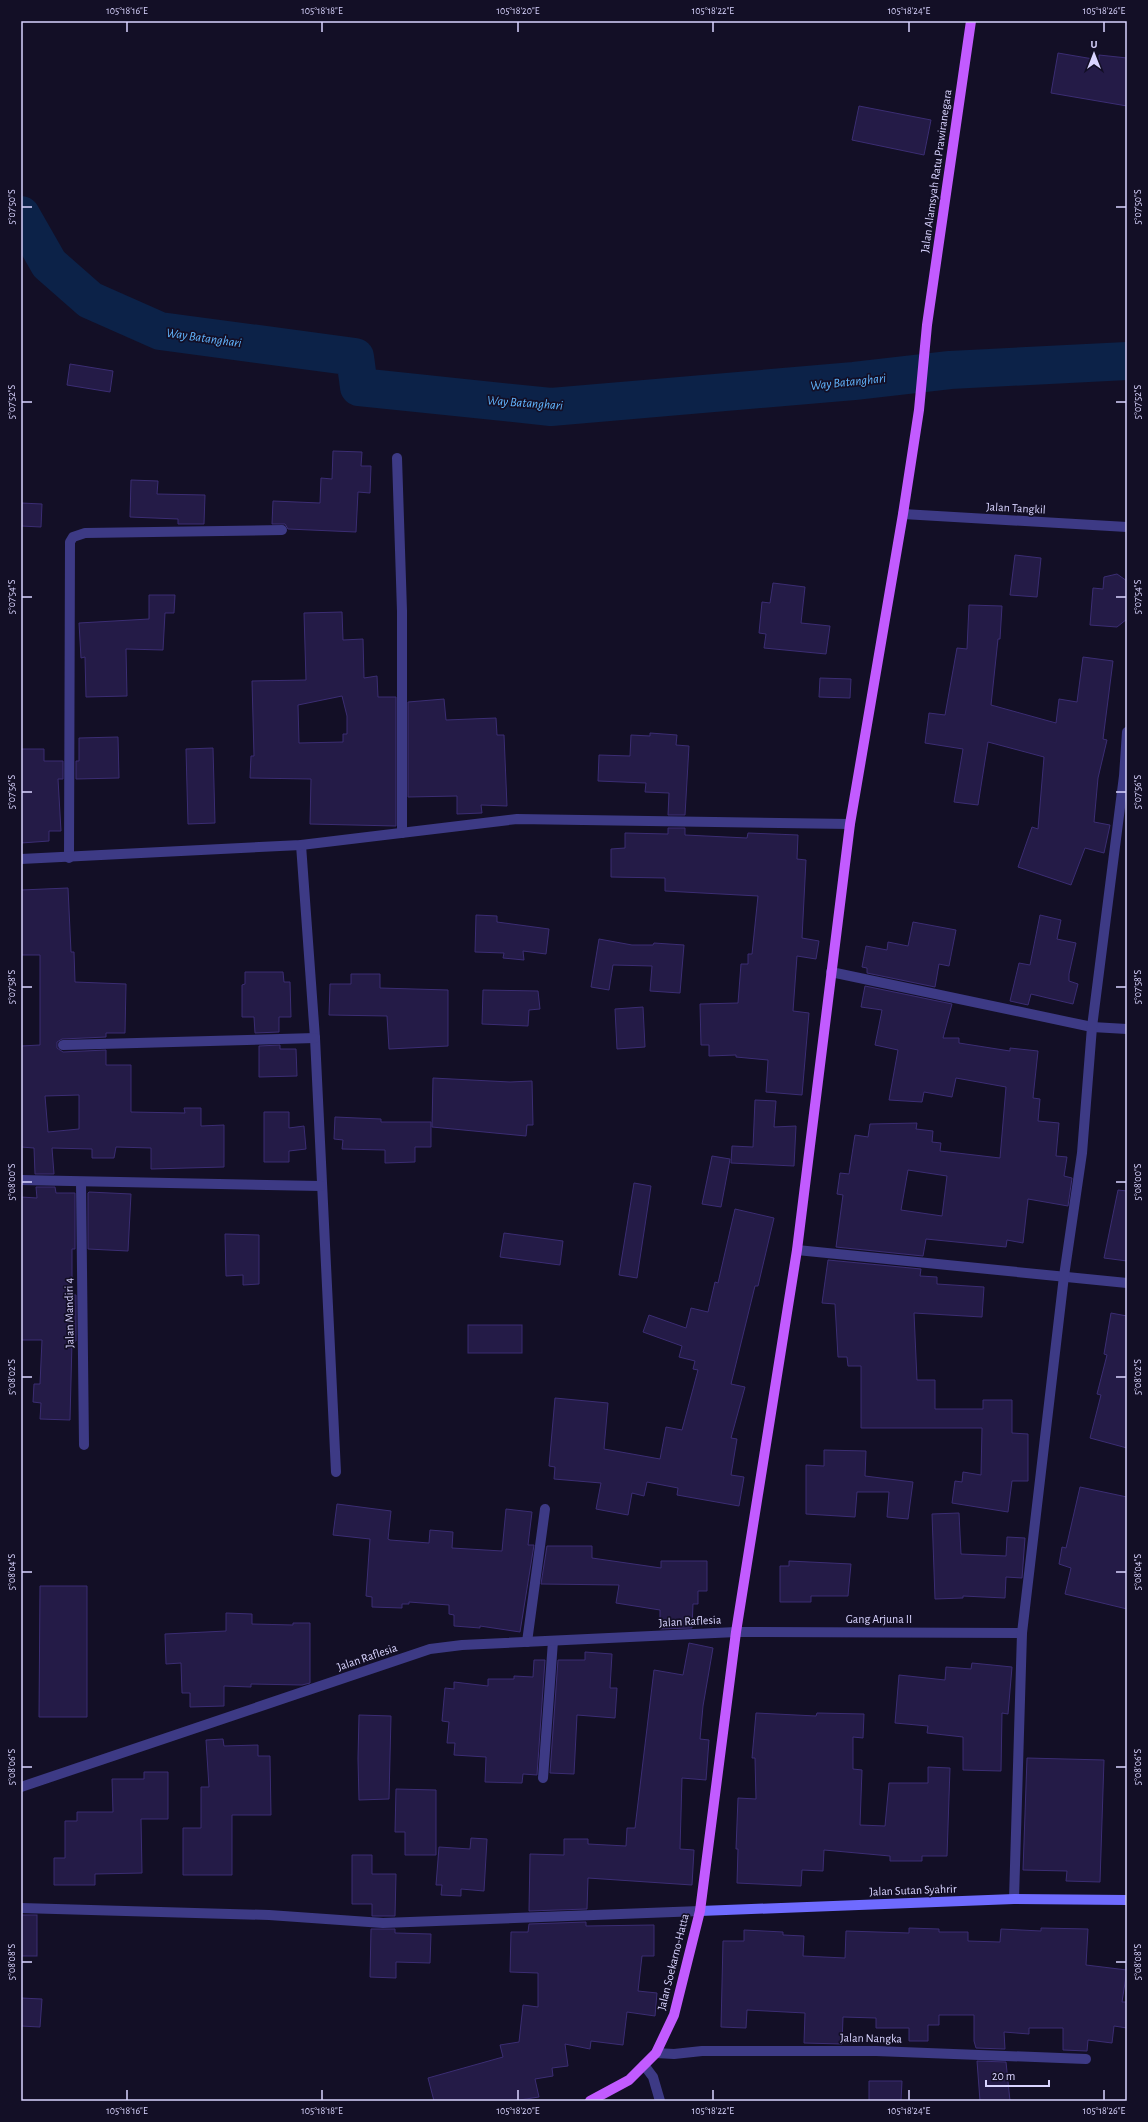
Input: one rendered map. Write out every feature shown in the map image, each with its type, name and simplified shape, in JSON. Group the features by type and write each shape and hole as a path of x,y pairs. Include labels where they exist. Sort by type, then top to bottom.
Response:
{"main road":[{"name":"Jalan Alamsyah Ratu Prawiranegara","path":"797,1250 850,824 903,514 919,410 927,325 971,21"},
{"name":"Jalan Soekarno-Hatta","path":"590,2101 629,2080 656,2053 674,2016 700,1911 736,1632 797,1250"}],"street":[{"path":"397,458 402,611 402,833"},
{"name":"Jalan Tangkil","path":"903,514 1127,527"},
{"path":"69,858 70,542 73,537 84,533 282,530"},
{"path":"1014,1899 1022,1633 1064,1276 1082,1153 1092,1027 1126,776 1127,732"},
{"path":"21,859 69,858 301,845 517,819 850,824"},
{"path":"301,845 315,1038 336,1472"},
{"path":"831,972 1092,1027 1127,1029"},
{"path":"63,1045 315,1038"},
{"path":"21,1180 321,1186"},
{"name":"Jalan Mandiri 4","path":"81,1182 84,1445"},
{"path":"797,1250 1127,1283"},
{"path":"526,1642 545,1509"},
{"name":"Gang Arjuna II","path":"736,1632 1022,1633"},
{"name":"Jalan Raflesia","path":"21,1787 430,1649 462,1645 736,1632"},
{"path":"543,1778 553,1641"},
{"name":"Jalan Sutan Syahrir","path":"700,1911 1014,1899 1127,1900"},
{"path":"21,1908 269,1915 383,1923 700,1911"},
{"name":"Jalan Nangka","path":"656,2053 674,2054 702,2051 876,2051 1086,2059"},
{"path":"644,2065 653,2077 660,2101"}],"building":[{"path":"1058,53 1099,60 1099,55 1127,58 1127,106 1051,93"},
{"path":"859,106 931,120 924,155 852,140"},
{"path":"70,364 113,371 110,392 67,385"},
{"path":"333,451 362,452 361,466 371,466 370,493 358,492 356,532 288,529 285,524 272,524 273,501 320,503 321,478 332,479"},
{"path":"131,480 158,481 157,494 205,495 204,524 178,524 178,519 130,517"},
{"path":"21,503 42,504 41,527 21,526"},
{"path":"1015,555 1041,558 1037,597 1010,595"},
{"path":"1117,574 1127,581 1127,619 1117,627 1090,625 1093,588 1103,589 1104,577"},
{"path":"773,583 805,587 801,623 830,626 826,654 764,648 766,634 759,633 762,602 770,603"},
{"path":"149,595 175,595 174,613 165,613 163,650 126,649 127,696 86,697 85,657 81,658 79,623 149,619"},
{"path":"969,605 1002,606 1000,639 998,639 991,705 1056,723 1059,699 1077,702 1083,657 1113,661 1103,739 1107,740 1098,778 1094,822 1110,825 1104,853 1085,848 1071,885 1018,867 1032,827 1038,829 1044,757 988,742 978,805 954,802 963,749 925,743 929,713 945,715 957,648 967,649"},
{"path":"342,612 343,640 363,639 364,678 377,676 378,697 396,697 396,826 310,824 311,779 250,778 251,756 254,756 252,681 306,680 304,613","holes":["342,696 347,716 347,734 343,734 343,742 299,743 298,705"]},
{"path":"820,678 851,679 850,698 819,697"},
{"path":"444,699 446,720 496,718 497,735 504,735 507,806 481,805 482,813 457,814 457,796 408,797 408,702"},
{"path":"650,733 677,735 676,745 689,746 685,815 668,815 669,793 645,792 646,783 598,781 599,755 630,756 631,735 650,736"},
{"path":"118,737 119,778 76,779 76,761 79,761 79,738"},
{"path":"213,748 215,823 188,824 186,749"},
{"path":"21,749 44,749 44,761 63,761 63,779 58,779 61,831 49,831 49,841 21,843"},
{"path":"668,828 685,828 685,835 747,838 748,833 798,835 797,859 806,860 802,938 819,941 816,959 797,956 793,1011 809,1013 802,1095 766,1092 768,1060 736,1057 736,1055 709,1056 709,1045 701,1045 700,1004 738,1003 741,964 748,964 748,954 752,954 758,896 665,891 665,878 611,877 611,849 625,848 625,833 668,834"},
{"path":"68,888 71,952 74,952 75,982 126,984 125,1033 106,1033 106,1037 62,1039 57,1042 57,1048 63,1052 106,1050 106,1065 131,1065 131,1112 185,1113 184,1108 201,1108 201,1126 224,1125 224,1167 151,1169 151,1148 116,1147 114,1158 92,1158 92,1149 52,1148 54,1174 35,1174 34,1148 21,1147 21,1046 40,1045 40,955 21,955 21,890","holes":["79,1095 79,1129 48,1132 45,1096"]},
{"path":"476,915 497,916 497,922 549,929 546,954 523,951 524,960 503,958 504,953 475,952"},
{"path":"1040,915 1061,920 1057,939 1076,943 1069,974 1069,981 1078,984 1073,1004 1031,994 1028,1005 1010,1001 1019,963 1030,965"},
{"path":"913,922 956,930 949,966 939,964 935,987 867,973 867,968 862,967 866,946 887,950 888,942 908,946"},
{"path":"599,939 632,945 653,945 654,943 684,945 680,993 650,991 652,966 613,965 609,990 591,987"},
{"path":"245,972 283,972 284,982 290,982 291,1017 279,1017 279,1032 255,1033 254,1017 242,1017 242,985 245,984"},
{"path":"351,974 380,974 380,988 448,990 448,1046 389,1049 387,1016 329,1015 330,984 351,984"},
{"path":"865,986 952,1004 943,1038 959,1038 959,1043 1010,1051 1010,1048 1038,1051 1033,1098 1040,1099 1038,1121 1059,1123 1056,1156 1067,1157 1064,1176 1072,1178 1068,1206 1028,1199 1023,1243 1007,1240 1006,1247 926,1239 923,1256 836,1247 843,1195 837,1194 840,1173 849,1174 855,1135 868,1137 870,1124 917,1123 916,1129 933,1131 932,1142 941,1143 940,1151 1000,1158 1006,1087 956,1078 952,1097 924,1092 922,1102 889,1100 898,1050 875,1045 882,1010 861,1007","holes":["908,1170 947,1176 942,1216 901,1210"]},
{"path":"483,990 538,991 540,1009 529,1010 528,1026 482,1024"},
{"path":"643,1007 645,1047 617,1049 615,1009"},
{"path":"280,1045 280,1049 296,1049 297,1076 259,1077 259,1046"},
{"path":"433,1078 510,1082 532,1081 533,1125 527,1125 526,1136 432,1127"},
{"path":"755,1100 776,1101 774,1127 796,1126 794,1166 731,1163 732,1146 753,1147"},
{"path":"264,1112 289,1112 289,1128 304,1126 306,1149 289,1151 289,1162 264,1162"},
{"path":"335,1117 381,1119 381,1122 431,1122 431,1147 415,1147 415,1162 385,1163 385,1150 342,1149 343,1140 334,1139"},
{"path":"712,1156 730,1159 721,1207 702,1204"},
{"path":"634,1183 651,1186 637,1278 619,1275"},
{"path":"36,1187 55,1187 56,1193 75,1193 75,1249 72,1249 72,1295 76,1295 76,1341 72,1341 70,1420 40,1419 41,1403 33,1402 34,1384 40,1384 42,1340 21,1340 21,1197 37,1198"},
{"path":"1118,1190 1127,1191 1127,1261 1104,1258"},
{"path":"89,1192 131,1194 128,1251 88,1249"},
{"path":"735,1209 774,1218 758,1286 755,1286 731,1384 745,1387 731,1438 737,1439 731,1475 744,1477 739,1506 677,1495 678,1488 647,1482 644,1496 632,1493 628,1515 596,1509 601,1483 554,1479 555,1467 549,1466 555,1398 608,1403 604,1449 660,1459 666,1427 682,1430 698,1370 693,1369 695,1361 679,1357 682,1346 643,1332 649,1315 686,1328 691,1308 708,1312 715,1282 718,1283"},
{"path":"504,1233 563,1241 560,1265 500,1257"},
{"path":"225,1234 259,1235 259,1284 243,1285 243,1275 226,1276"},
{"path":"828,1260 921,1269 920,1276 937,1277 937,1284 984,1287 982,1317 914,1313 917,1380 935,1380 935,1409 983,1409 983,1400 1012,1400 1012,1433 1028,1434 1028,1481 1012,1481 1008,1512 952,1503 955,1481 962,1482 963,1472 981,1475 982,1428 861,1428 861,1366 848,1366 847,1357 838,1357 835,1304 822,1303"},
{"path":"1111,1313 1127,1316 1127,1448 1090,1438 1101,1395 1097,1394 1107,1355 1104,1354"},
{"path":"468,1325 522,1325 522,1353 468,1353"},
{"path":"824,1450 866,1451 865,1476 913,1482 908,1519 887,1517 889,1492 857,1492 855,1517 806,1514 806,1465 824,1466"},
{"path":"1080,1487 1127,1497 1127,1609 1065,1594 1071,1568 1059,1564 1062,1547 1066,1548"},
{"path":"337,1504 391,1511 388,1539 390,1540 429,1543 430,1530 453,1532 452,1548 502,1551 506,1509 532,1512 528,1545 534,1545 520,1632 480,1626 480,1628 454,1626 454,1615 449,1614 449,1605 409,1602 409,1604 402,1604 402,1608 372,1607 372,1597 366,1596 370,1539 333,1535"},
{"path":"959,1513 961,1554 1006,1556 1007,1537 1025,1538 1022,1578 1006,1577 1005,1598 963,1596 963,1598 935,1599 932,1514"},
{"path":"547,1546 592,1546 592,1558 661,1568 661,1561 707,1561 707,1591 698,1591 698,1604 693,1604 692,1628 660,1629 660,1610 616,1603 619,1585 541,1584"},
{"path":"789,1561 851,1564 848,1596 811,1596 811,1602 780,1602 780,1566 789,1566"},
{"path":"40,1586 87,1586 87,1717 39,1717"},
{"path":"226,1613 252,1614 252,1624 293,1625 293,1623 310,1623 310,1683 302,1685 251,1684 251,1687 224,1686 224,1706 190,1707 190,1693 182,1693 181,1663 166,1664 165,1634 226,1631"},
{"path":"689,1643 713,1648 703,1706 700,1739 709,1740 706,1780 682,1778 680,1849 694,1850 692,1885 588,1878 587,1909 529,1911 530,1854 564,1855 564,1839 588,1839 588,1844 626,1846 627,1828 635,1828 654,1670 683,1675"},
{"path":"585,1652 612,1654 610,1688 617,1688 615,1718 577,1715 574,1774 550,1773 558,1660 585,1660"},
{"path":"534,1660 545,1660 537,1775 523,1774 522,1783 485,1782 486,1757 454,1755 455,1743 447,1743 449,1722 442,1721 445,1688 454,1689 454,1682 488,1686 488,1679 514,1679 514,1676 533,1677"},
{"path":"972,1663 1012,1667 1008,1714 1002,1713 1001,1771 963,1770 963,1737 927,1733 928,1726 895,1723 899,1675 945,1680 946,1667 971,1669"},
{"path":"756,1713 816,1716 817,1713 864,1714 863,1738 853,1737 853,1769 862,1770 860,1825 885,1826 889,1783 928,1783 928,1767 950,1768 947,1856 922,1856 922,1861 890,1861 890,1856 824,1850 823,1871 802,1870 801,1886 737,1883 738,1849 736,1849 738,1798 756,1799 755,1758 752,1758"},
{"path":"359,1715 391,1716 389,1799 359,1800"},
{"path":"223,1739 224,1746 258,1745 258,1756 270,1756 271,1815 232,1815 232,1875 183,1875 183,1828 201,1828 201,1787 209,1787 206,1740"},
{"path":"1027,1758 1104,1760 1100,1882 1066,1881 1067,1871 1023,1870"},
{"path":"144,1772 168,1772 168,1819 141,1819 142,1873 95,1874 95,1885 54,1885 54,1858 65,1858 65,1821 77,1821 77,1812 113,1812 112,1779 144,1779"},
{"path":"396,1789 436,1790 436,1855 405,1855 405,1832 395,1832"},
{"path":"471,1838 487,1839 484,1891 461,1889 461,1896 441,1895 442,1885 436,1885 439,1847 470,1849"},
{"path":"352,1855 372,1855 372,1874 396,1874 395,1916 372,1916 372,1904 352,1904"},
{"path":"21,1915 37,1915 37,1956 21,1956"},
{"path":"586,1922 586,1926 654,1925 654,1956 642,1956 638,1991 657,1993 655,2016 627,2012 623,2045 591,2041 590,2049 565,2044 568,2066 552,2068 553,2076 535,2079 539,2097 513,2101 434,2101 428,2078 503,2057 500,2045 519,2042 523,2005 538,2007 538,1973 510,1972 511,1932 528,1932 529,1924"},
{"path":"909,1928 939,1929 939,1932 968,1932 968,1941 1000,1942 1001,1929 1041,1931 1041,1928 1088,1929 1086,1965 1127,1970 1122,2002 1127,2002 1127,2028 1114,2026 1112,2043 1088,2040 1087,2051 1063,2050 1063,2028 1029,2028 1029,2034 1004,2032 1005,2049 976,2048 974,2041 974,2015 939,2015 939,2025 928,2025 928,2041 909,2041 909,2028 876,2028 876,2018 843,2017 842,2044 804,2043 805,2013 747,2010 746,2028 721,2027 723,1941 744,1941 744,1930 783,1932 783,1935 804,1936 803,1956 845,1958 846,1931 909,1933"},
{"path":"371,1929 395,1929 395,1933 431,1934 430,1963 396,1962 396,1978 370,1977"},
{"path":"21,1998 42,1999 40,2027 21,2026"},
{"path":"977,2061 1006,2062 1010,2101 980,2101"},
{"path":"869,2081 902,2081 901,2101 869,2101"}],"waterway":[{"name":"Way Batanghari","path":"21,215 49,264 90,300 160,331 355,357 359,387 551,407 854,381 950,370 1127,361"}]}
